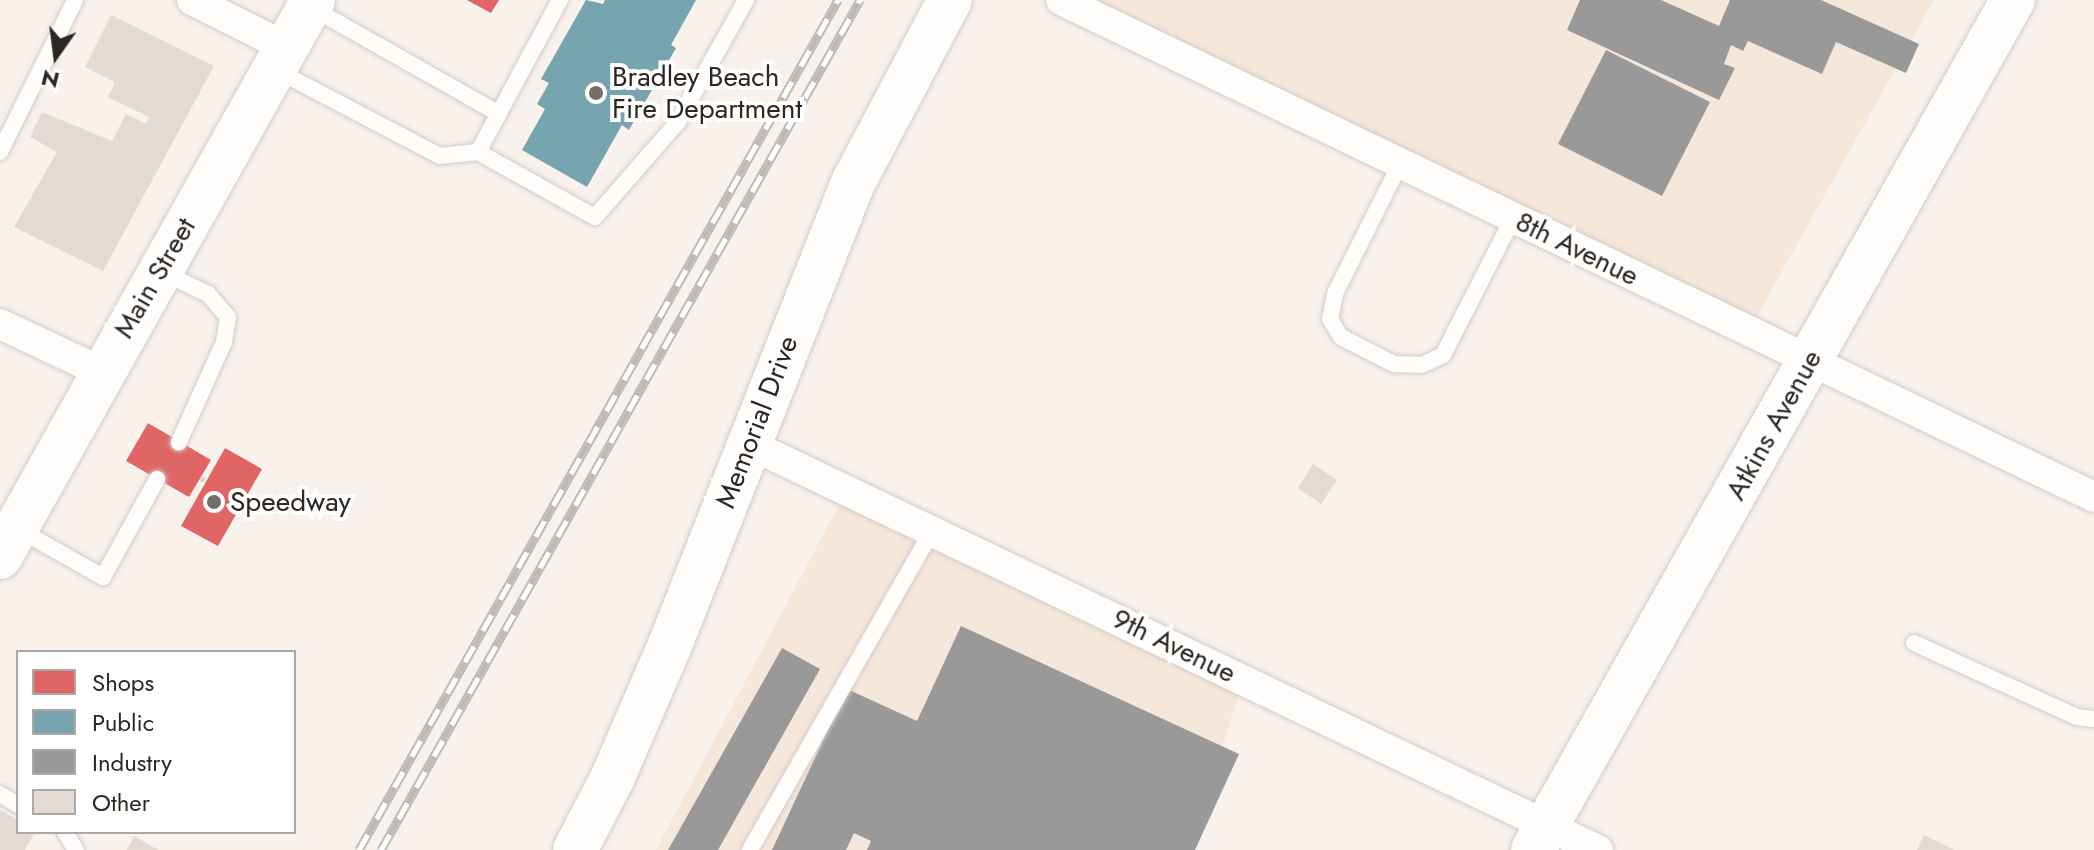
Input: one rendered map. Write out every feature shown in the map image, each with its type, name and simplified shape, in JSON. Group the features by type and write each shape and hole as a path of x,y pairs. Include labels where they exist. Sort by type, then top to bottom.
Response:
{"street":[{"path":"192,0 280,58"},
{"name":"Memorial Drive","path":"575,850 612,779 670,645 854,181 950,0"},
{"name":"8th Avenue","path":"1061,0 2094,497"},
{"name":"Atkins Avenue","path":"1540,838 2013,0"},
{"name":"Main Street","path":"8,543 311,3"},
{"path":"0,324 102,372"},
{"name":"9th Avenue","path":"749,444 933,529 1540,838 1598,850"}],"lane":[{"path":"0,152 75,0"},
{"path":"478,152 560,0"},
{"path":"280,58 440,156 478,152 595,217 677,123 746,0"},
{"path":"311,3 499,114"},
{"path":"1400,164 1335,294 1330,319 1341,337 1394,364 1422,365 1443,355 1513,218"},
{"path":"160,271 208,294 228,317 224,342 179,442"},
{"path":"8,543 103,577 157,479"},
{"path":"750,850 933,529"},
{"path":"1914,643 2077,717 2094,719"}],"shaded area":[{"path":"1082,0 1934,0 1752,325"},
{"path":"850,484 1245,677 1189,850 656,850"}],"building: Shops":[{"path":"467,0 499,0 491,13"},
{"path":"148,423 211,460 189,497 126,461"},
{"path":"225,448 262,469 218,546 181,526"}],"building: Public":[{"name":"Bradley Beach Fire Department","path":"586,0 603,4 605,0 696,0 671,45 676,48 629,130 622,125 587,187 522,150 545,109 537,104 549,83 541,79"}],"building: Industry":[{"path":"1580,0 1661,0 1719,26 1730,0 1821,0 1919,44 1906,73 1836,42 1822,74 1748,41 1743,51 1731,45 1724,64 1735,68 1719,100 1567,30"},
{"path":"1606,50 1710,102 1662,196 1558,144"},
{"path":"961,626 1239,754 1195,850 867,850 871,841 854,833 846,850 772,850 847,689 917,721"},
{"path":"782,648 820,669 718,850 668,850"}],"building: Other":[{"path":"111,15 214,66 103,271 14,227 57,152 30,137 42,112 112,141 126,114 146,124 149,117 108,97 115,82 85,67"},
{"path":"1313,464 1337,480 1321,504 1298,488"},
{"path":"0,810 16,819 16,834 34,834 25,850 0,850"},
{"path":"1924,835 1955,850 1917,850"},
{"path":"134,836 158,850 127,850"}],"railway":[{"path":"359,850 838,0"},
{"path":"381,850 860,0"}],"place":[{"name":"Bradley Beach Fire Department","path":"596,93"},
{"name":"Speedway","path":"214,502"}]}
